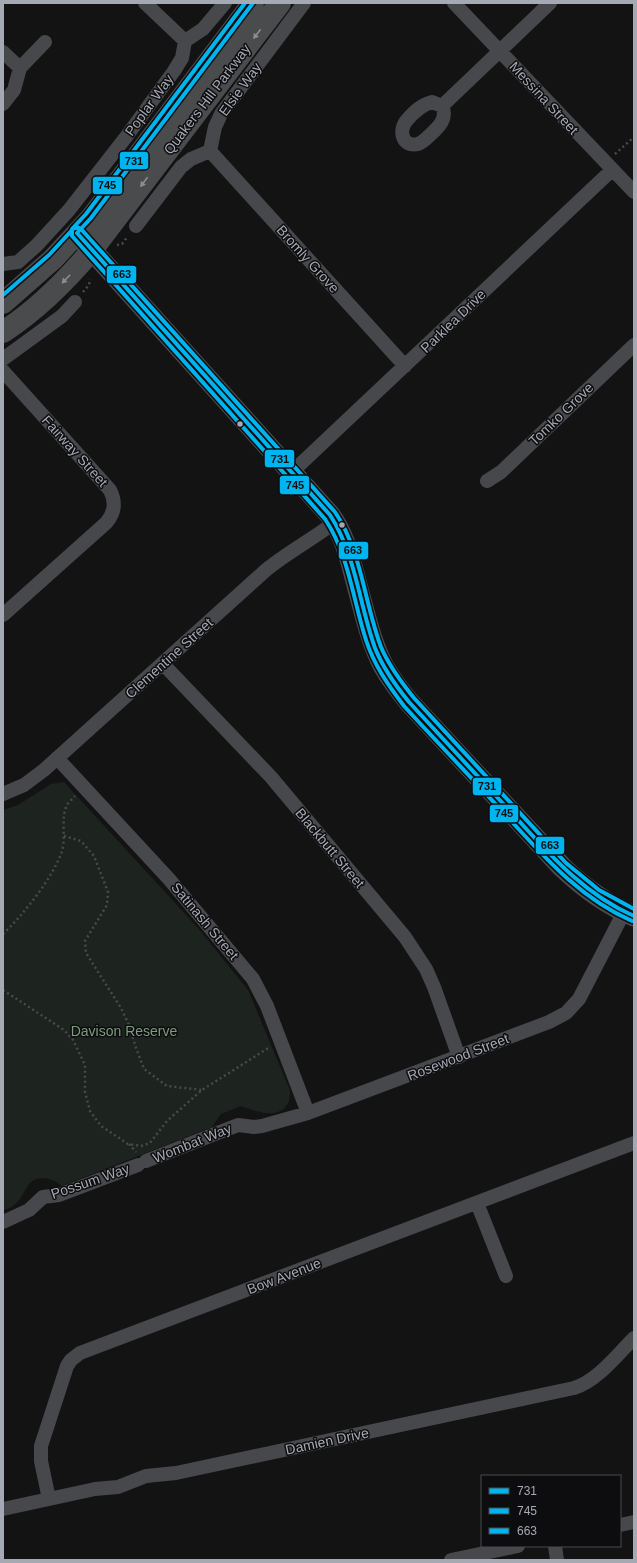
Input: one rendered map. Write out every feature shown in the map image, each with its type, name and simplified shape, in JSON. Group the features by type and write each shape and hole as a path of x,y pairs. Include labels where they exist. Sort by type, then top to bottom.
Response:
{"main road":[{"name":"Quakers Hill Parkway","path":"3,303 53,259 91,218 253,3"},
{"name":"Quakers Hill Parkway","path":"3,332 36,307 58,287 92,250 280,3"}],"street":[{"path":"145,3 185,41 203,29 226,3"},
{"name":"Elsie Way","path":"210,151 215,127 221,114 304,3"},
{"name":"Messina Street","path":"454,3 634,192"},
{"path":"442,106 550,3"},
{"name":"Poplar Way","path":"3,264 18,262 37,245 69,210 174,71 182,58 185,41"},
{"path":"3,104 14,90 20,68 45,42"},
{"path":"3,52 20,68"},
{"path":"136,226 181,166 191,159 210,151"},
{"name":"Bromly Grove","path":"210,151 405,366"},
{"name":"Parklea Drive","path":"292,472 405,366 609,166"},
{"path":"77,233 292,472 335,522 349,554 373,640 383,666 394,683 426,722 562,867 589,891 629,914"},
{"path":"3,359 62,316 75,302"},
{"name":"Tomko Grove","path":"487,480 501,472 634,345"},
{"name":"Fairway Street","path":"3,372 110,490 114,502 112,514 106,523 3,615"},
{"name":"Clementine Street","path":"3,794 24,785 44,770 266,570 294,549 320,534 335,522"},
{"name":"Blackbutt Street","path":"163,664 271,777 405,937 426,969 459,1057"},
{"name":"Satinash Street","path":"57,758 169,879 242,965 261,992 308,1113"},
{"name":"Rosewood Street","path":"238,1125 254,1127 262,1126 308,1113 459,1057 549,1022 566,1013 585,990 629,914"},
{"name":"Wombat Way","path":"142,1163 238,1125"},
{"name":"Bow Avenue","path":"49,1499 41,1461 41,1446 67,1366 80,1352 634,1144"},
{"name":"Possum Way","path":"3,1222 29,1210 42,1197 59,1195 142,1163"},
{"path":"477,1203 506,1276"},
{"name":"Damien Drive","path":"3,1509 95,1490 118,1487 146,1476 184,1471 574,1388 585,1384 594,1377 634,1338"},
{"path":"621,1525 634,1522"},
{"path":"451,1560 513,1547"},
{"path":"555,1547 557,1560"}],"path":[{"path":"609,166 634,137"},
{"path":"3,934 14,924 46,881 61,854 66,806 82,786"},
{"path":"64,836 81,841 94,856 108,892 107,905 85,941 86,953 121,1008 129,1025 144,1070 167,1086 202,1090"},
{"path":"3,990 64,1030 73,1040 85,1065 85,1092 90,1111 101,1126 128,1144 141,1146 150,1143 167,1121 202,1090 280,1040"}],"green space":[{"name":"Davison Reserve","path":"64,782 198,928 248,990 290,1090 290,1099 284,1109 273,1113 260,1112 241,1106 221,1114 212,1127 62,1186 47,1178 39,1178 29,1184 17,1203 10,1208 3,1210 3,810 18,805 51,784"}],"transit line":[{"name":"745","path":"245,3 86,214 72,229 72,236 325,519 340,547 369,649 382,674 404,706 561,873 594,900 632,921"},
{"name":"731","path":"253,3 91,218 77,233 330,515 346,546 375,648 390,676 409,702 536,840 565,869 597,895 634,916"},
{"name":"663","path":"3,295 49,255 73,229 77,227 81,229 335,512 344,527 357,560 375,630 381,647 404,686 566,863 599,890 634,909"}]}
